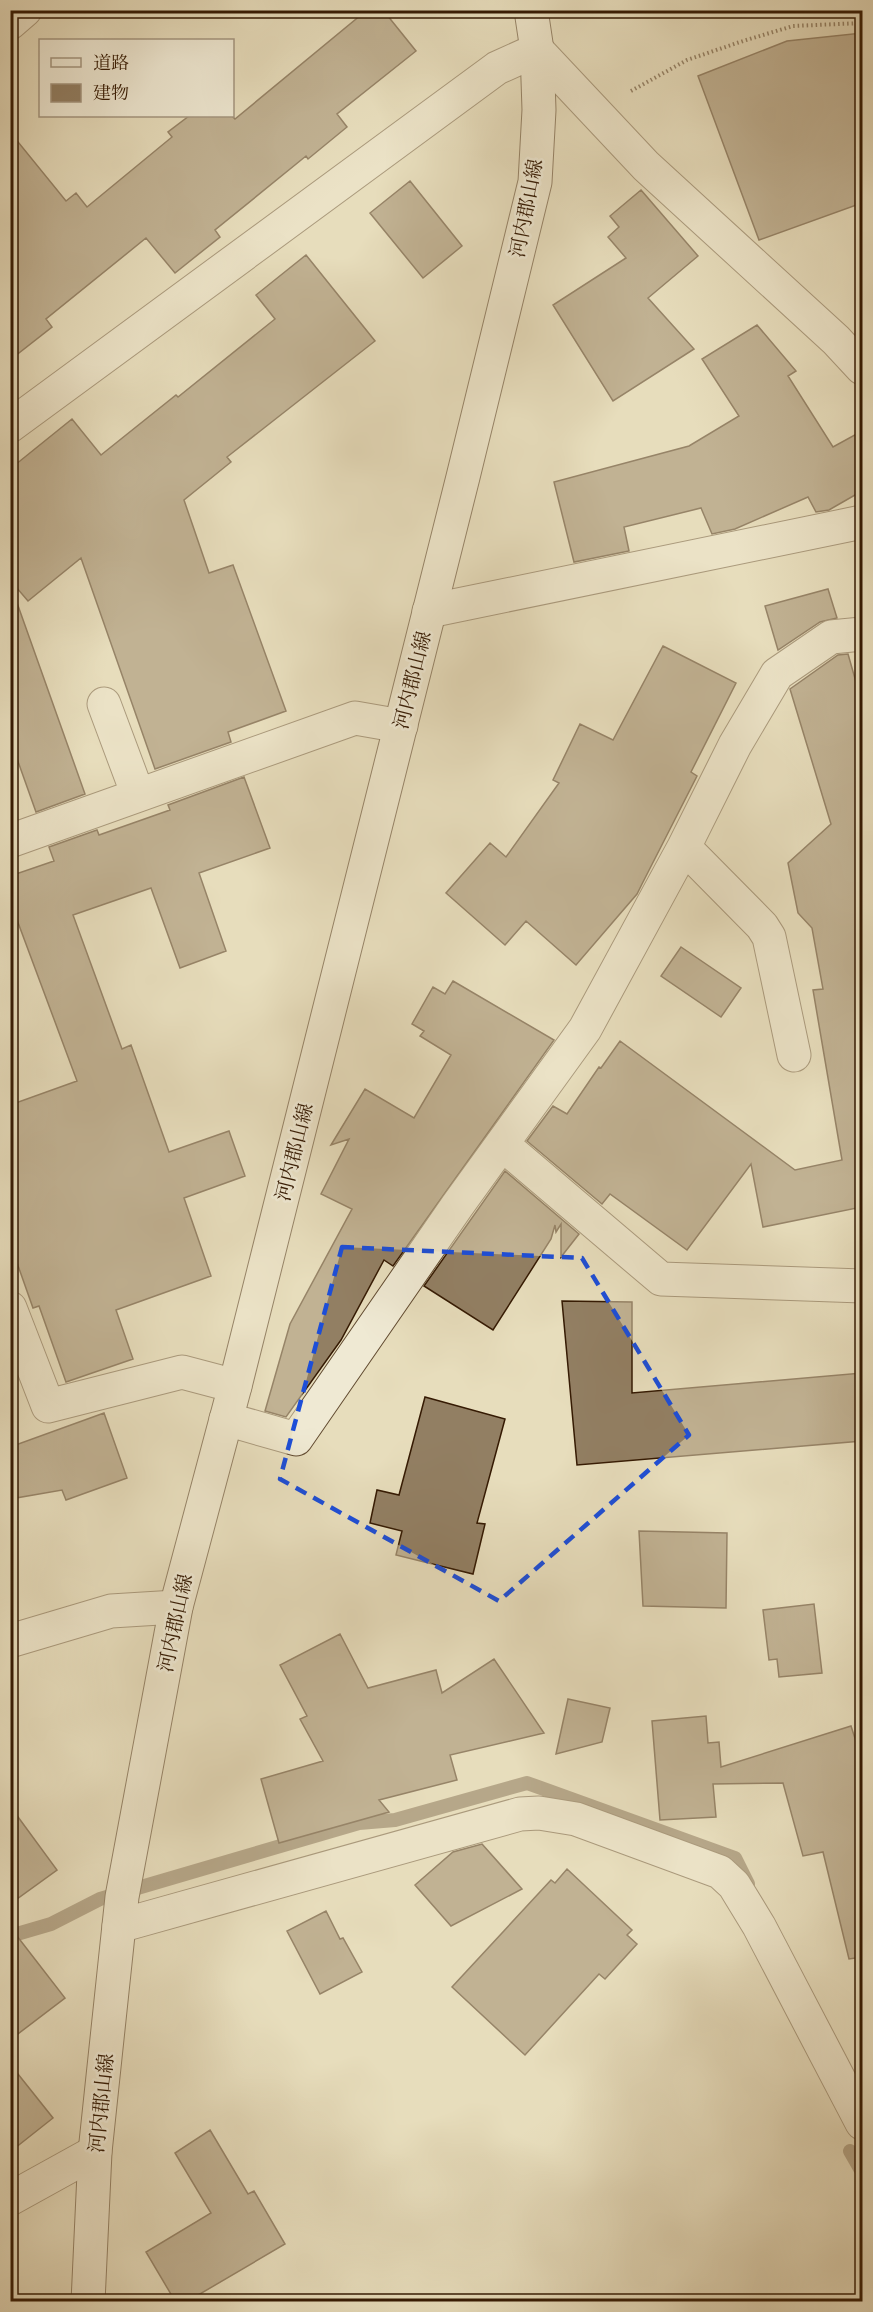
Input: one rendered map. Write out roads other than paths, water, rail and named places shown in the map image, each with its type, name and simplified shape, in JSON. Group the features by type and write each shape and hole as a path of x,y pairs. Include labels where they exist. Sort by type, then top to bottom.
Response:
{"street":[{"path":"10,23 24,10"},
{"name":"河内郡山線","path":"88,2301 95,2152 120,1911 176,1607 235,1386 535,183 539,110 537,50 531,10"},
{"path":"10,426 497,68 537,50 646,166 836,340 862,368"},
{"path":"429,611 862,522"},
{"path":"226,1419 296,1439 585,1029 684,847 735,745 777,674 831,637 862,634"},
{"path":"104,704 138,795"},
{"path":"10,841 355,718 401,726"},
{"path":"684,847 762,926 769,937 794,1055"},
{"path":"502,1144 662,1279 862,1286"},
{"path":"10,1308 48,1406 182,1372 235,1386"},
{"path":"10,1641 111,1611 176,1607"},
{"path":"120,1911 519,1814 539,1813 576,1820 720,1872 734,1884 858,2103"},
{"path":"10,2199 95,2152"}],"waterway":[{"path":"10,1936 51,1924 100,1899 359,1823 395,1820 527,1783 735,1858 748,1884"},
{"path":"850,2151 862,2172"}]}
